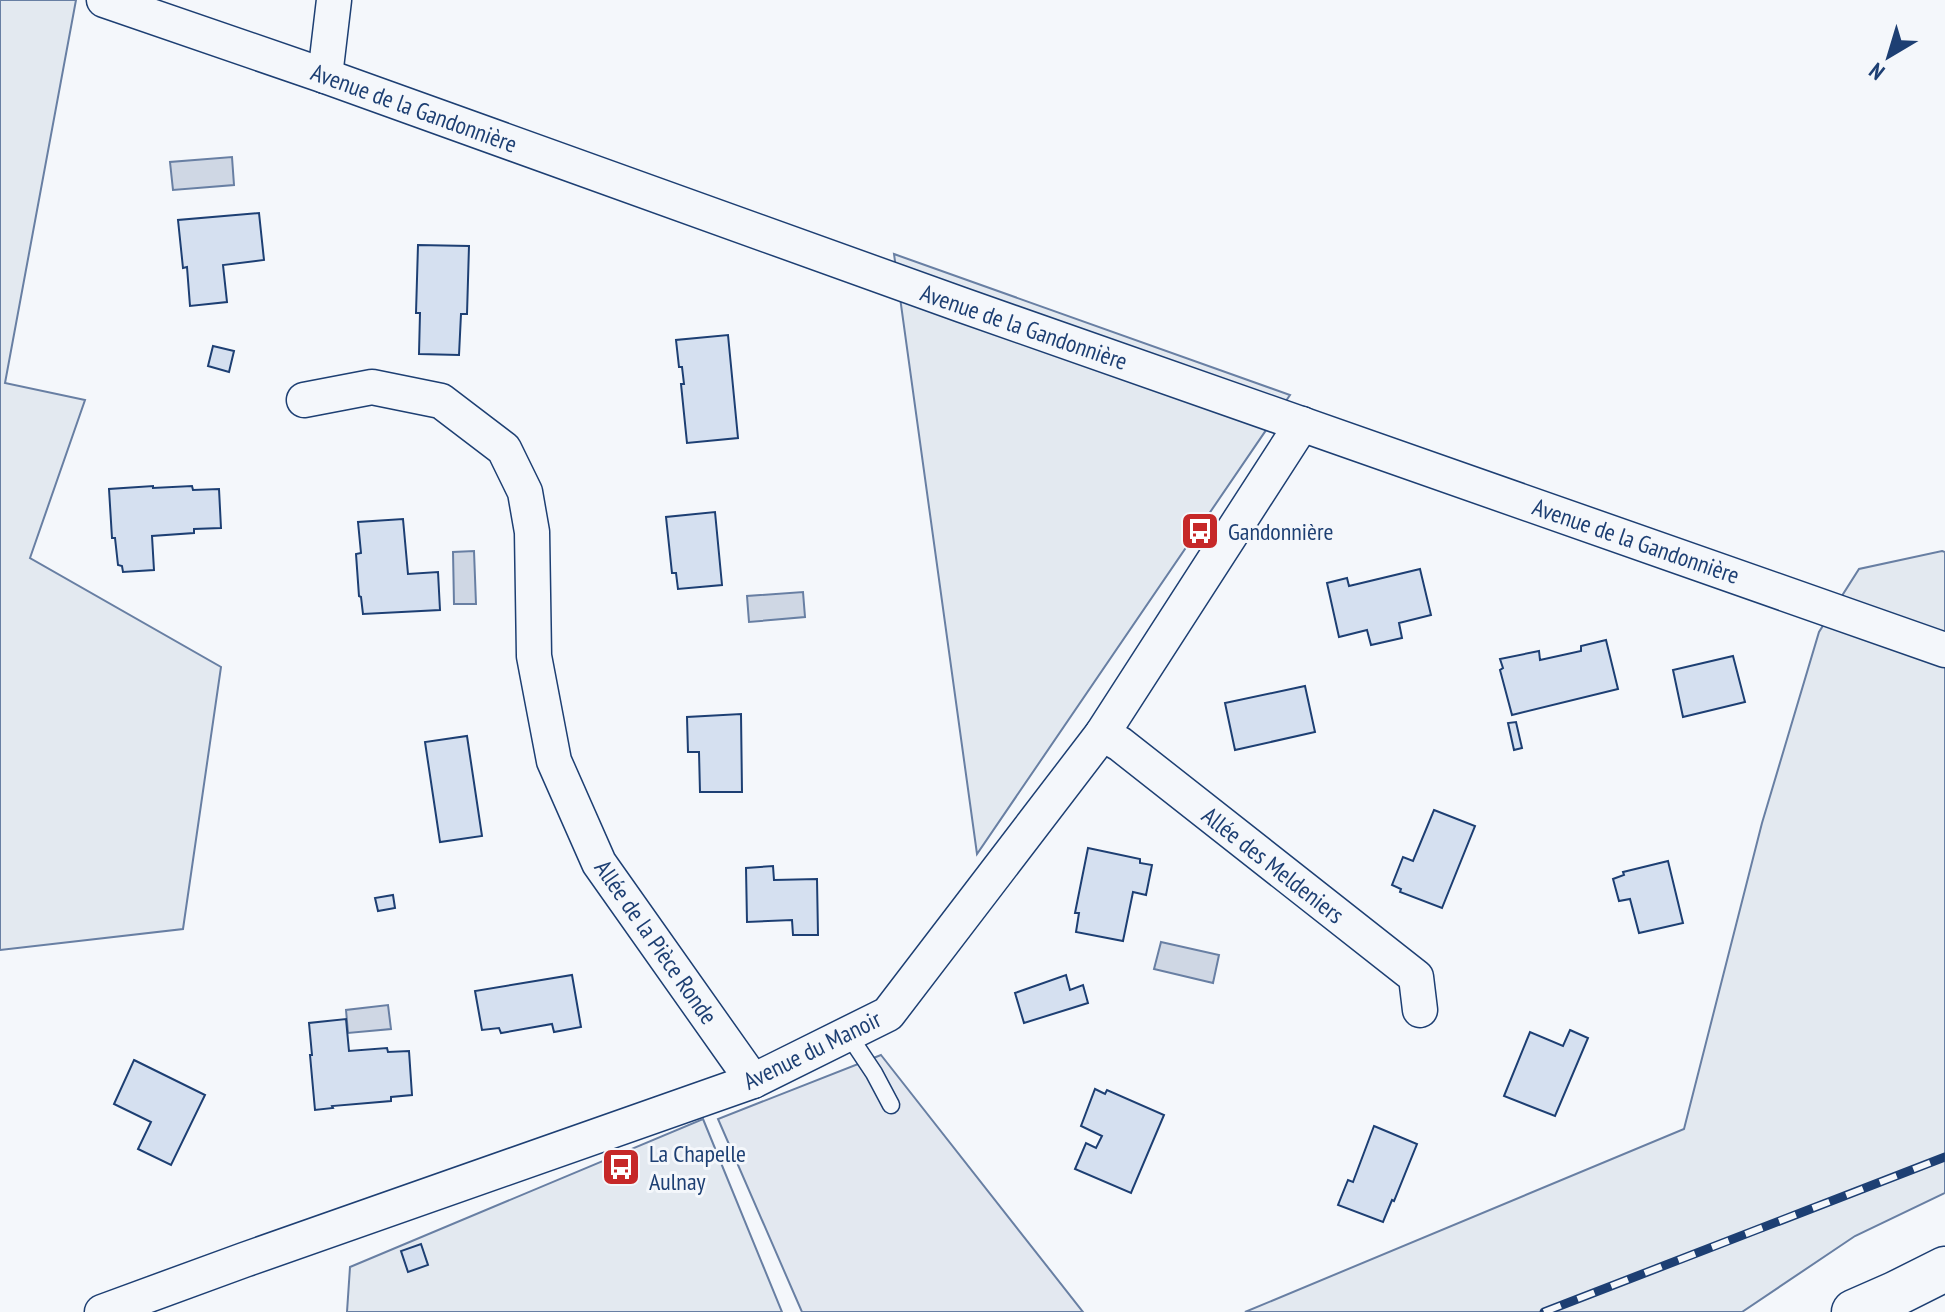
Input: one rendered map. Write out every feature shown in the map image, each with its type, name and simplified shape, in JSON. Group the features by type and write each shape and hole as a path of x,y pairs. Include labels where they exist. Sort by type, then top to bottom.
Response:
{"main road":[{"path":"1854,1312 1883,1303 1945,1269"}],"street":[{"name":"Avenue de la Gandonnière","path":"104,0 1945,650"},
{"path":"325,76 334,0"},
{"name":"Allée de la Pièce Ronde","path":"304,400 372,387 441,401 504,449 525,492 532,532 534,656 554,761 599,863 753,1081"},
{"name":"Avenue du Manoir","path":"102,1312 258,1254 753,1081 888,1014 1102,734 1302,424"},
{"name":"Allée des Meldeniers","path":"1102,734 1120,744 1416,977 1420,1010"}],"lane":[{"path":"848,1034 891,1105"}],"shaded area":[{"path":"0,0 76,0 5,383 85,400 30,558 221,667 183,929 0,950"},
{"path":"232,157 234,185 173,190 170,162"},
{"path":"894,254 1290,395 977,854"},
{"path":"474,551 476,604 454,604 453,552"},
{"path":"1945,552 1945,1193 1855,1236 1742,1312 1245,1312 1684,1129 1762,823 1819,632 1859,569"},
{"path":"803,592 805,617 749,622 747,596"},
{"path":"1161,942 1219,955 1213,983 1154,969"},
{"path":"388,1005 391,1029 348,1033 346,1010"},
{"path":"881,1055 1083,1312 802,1312 718,1119"},
{"path":"703,1119 782,1312 347,1312 350,1267"}],"building":[{"path":"259,213 264,260 223,265 227,302 190,306 187,267 183,268 178,220"},
{"path":"418,245 469,246 467,314 461,314 459,355 419,354 420,313 416,313"},
{"path":"728,335 738,438 687,443 681,384 684,384 676,340"},
{"path":"213,346 234,351 229,372 208,366"},
{"path":"153,486 219,489 221,528 152,536 154,570 123,572 122,566 118,565 115,538 112,538 109,489"},
{"path":"715,512 722,585 678,589 676,573 672,573 666,517"},
{"path":"403,519 408,574 438,572 440,610 363,614 356,554 361,553 358,522"},
{"path":"1420,569 1431,615 1399,623 1402,638 1371,645 1367,630 1339,637 1327,583 1347,578 1349,586"},
{"path":"1606,640 1618,689 1512,715 1500,659 1539,651 1540,660 1581,651 1581,646"},
{"path":"1733,656 1745,702 1683,717 1673,670"},
{"path":"1305,686 1315,732 1235,750 1225,703"},
{"path":"741,714 742,792 700,792 699,752 688,752 687,717"},
{"path":"1516,722 1522,748 1514,750 1508,723"},
{"path":"467,736 482,836 440,842 425,742"},
{"path":"1434,810 1475,826 1442,908 1400,892 1401,889 1392,885 1403,857 1413,861"},
{"path":"1088,848 1140,859 1140,863 1152,865 1146,895 1133,892 1123,941 1076,932 1079,913 1075,913"},
{"path":"1668,861 1683,923 1639,933 1630,899 1619,901 1613,879 1624,875 1623,872"},
{"path":"773,866 774,880 817,879 818,935 793,935 792,920 747,922 746,868"},
{"path":"393,895 395,908 378,911 375,898"},
{"path":"572,975 581,1027 554,1032 552,1024 501,1033 499,1028 482,1030 475,991"},
{"path":"1066,975 1070,990 1083,985 1088,1003 1024,1023 1015,993"},
{"path":"346,1019 349,1051 387,1048 388,1052 409,1051 412,1095 391,1097 391,1101 315,1110 309,1023"},
{"path":"1570,1030 1588,1038 1555,1116 1504,1096 1530,1032 1563,1046"},
{"path":"134,1060 205,1095 171,1165 138,1149 151,1122 114,1104"},
{"path":"1095,1089 1105,1094 1107,1090 1164,1115 1131,1193 1075,1169 1086,1143 1096,1148 1102,1136 1081,1126"},
{"path":"1374,1126 1417,1144 1383,1222 1338,1205 1348,1180 1353,1182"},
{"path":"421,1244 428,1265 408,1272 401,1251"}],"railway":[{"path":"1544,1312 1945,1157"}],"place":[{"name":"Gandonnière","path":"1200,531"},
{"name":"La Chapelle Aulnay","path":"621,1167"}]}
